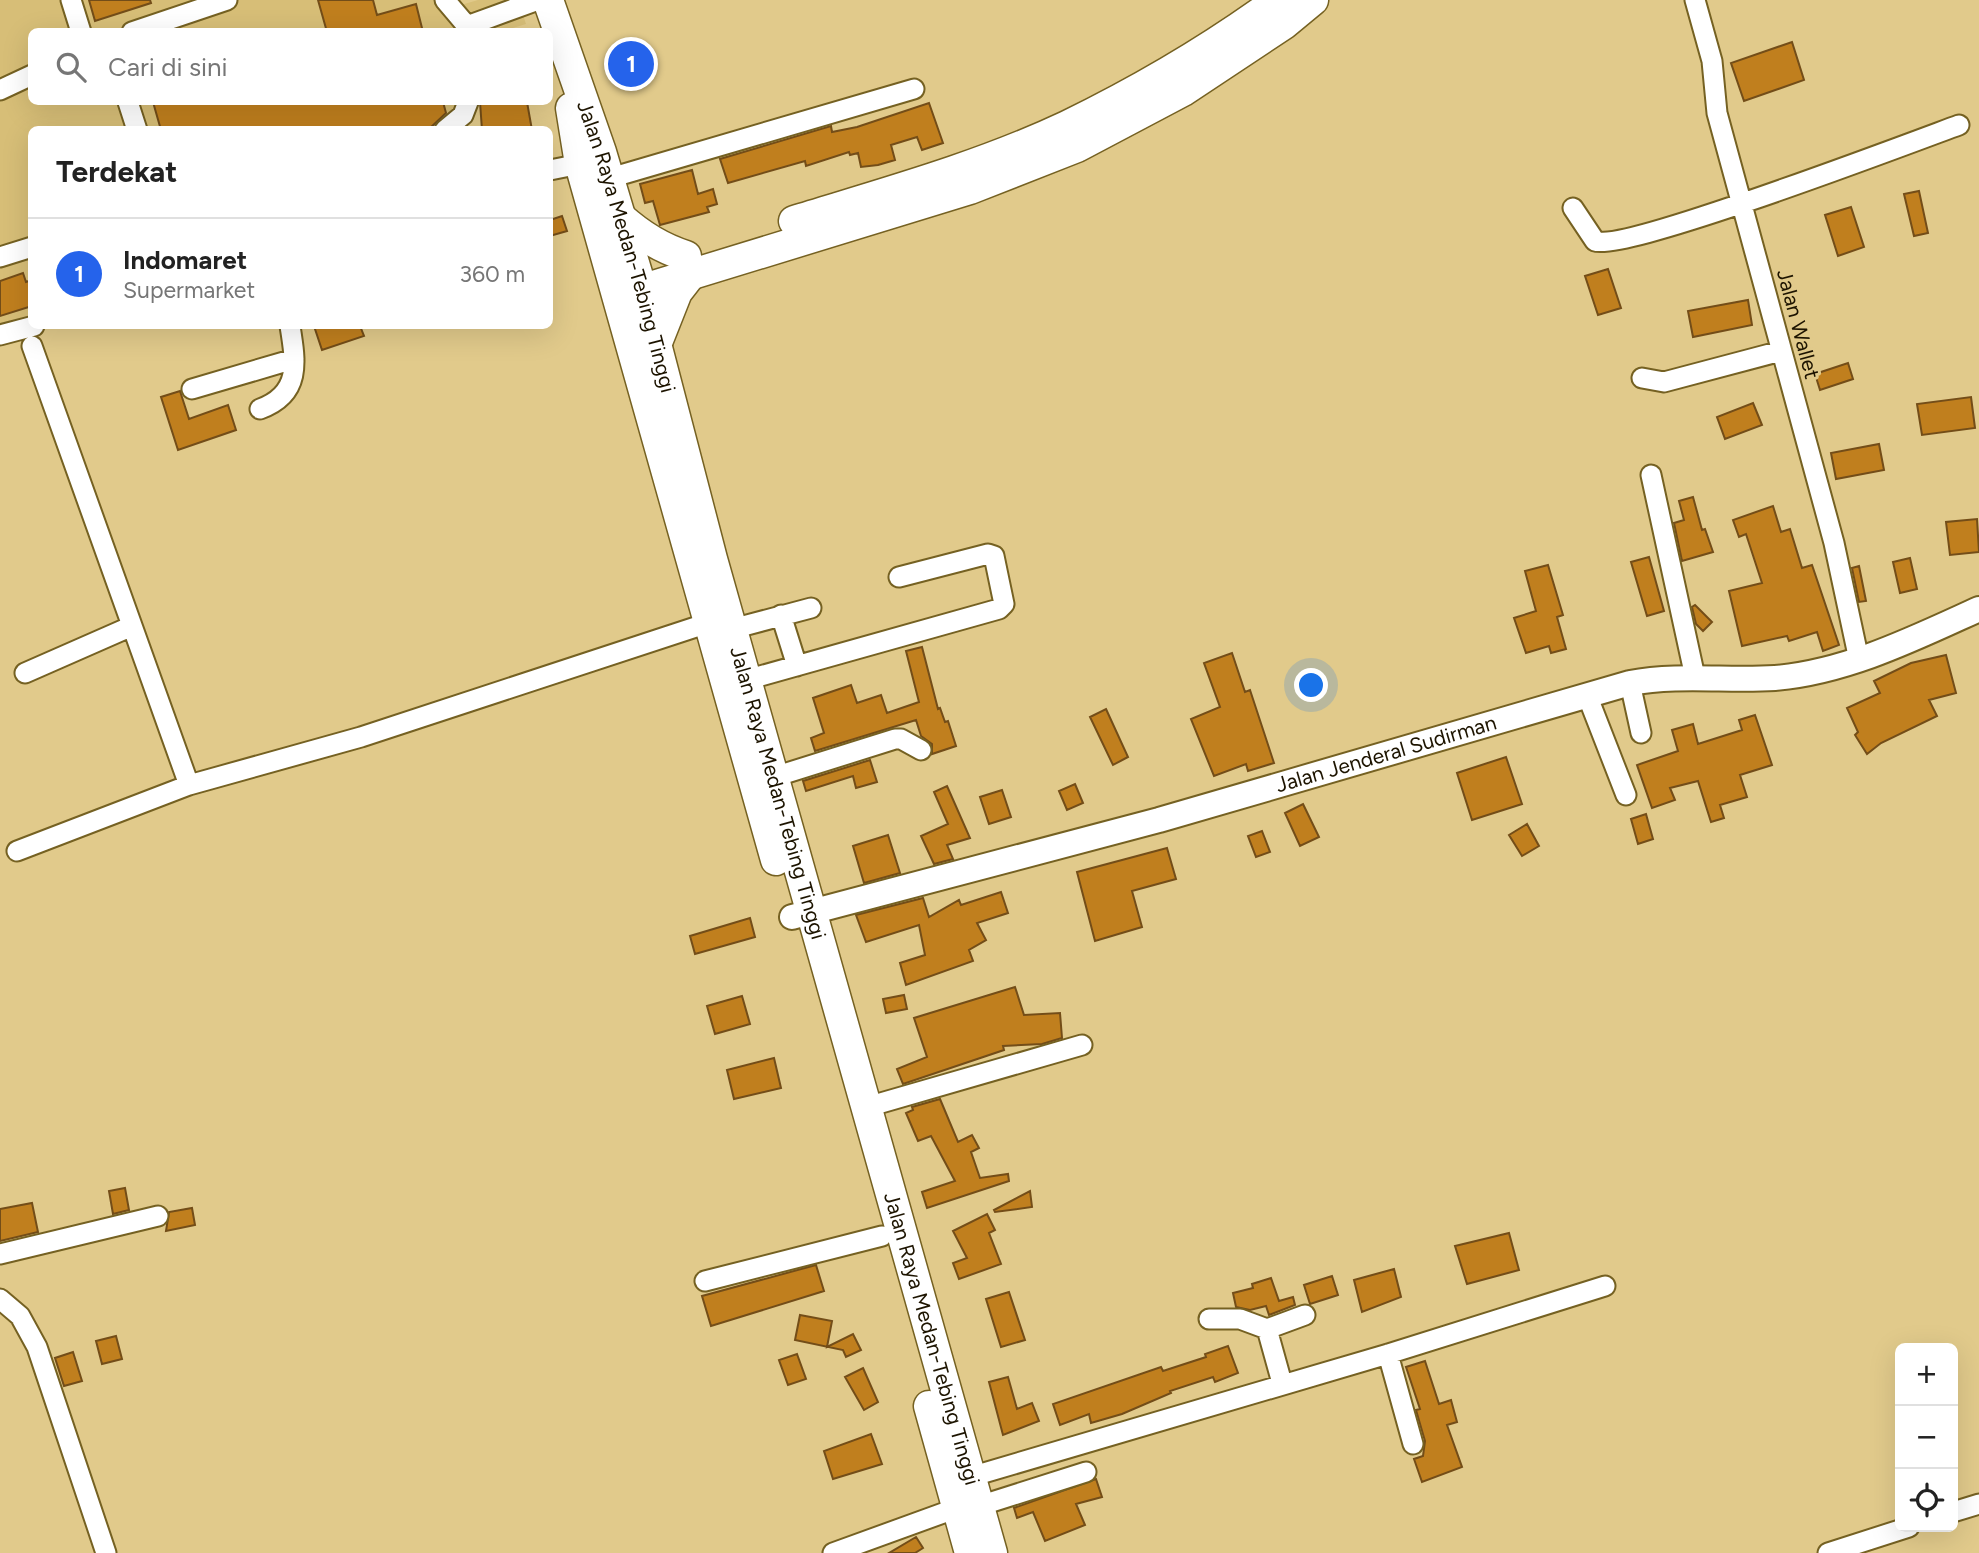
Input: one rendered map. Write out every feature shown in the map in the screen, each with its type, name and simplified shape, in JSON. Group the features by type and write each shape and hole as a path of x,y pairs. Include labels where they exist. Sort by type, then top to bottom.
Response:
{"highway":[{"name":"Jalan Raya Medan-Tebing Tinggi","path":"548,0 610,178 620,217 627,284 802,915 882,1236 904,1279 970,1477 970,1553"},
{"path":"656,345 689,265 965,167 1065,127 1175,70 1278,0"},
{"path":"627,284 970,189 1077,147 1183,91 1284,24 1313,0"},
{"name":"Jalan Raya Medan-Tebing Tinggi","path":"559,35 580,164 627,284 656,345 720,626 746,680 774,776 802,915 867,1107 904,1279 968,1507 992,1553"},
{"path":"620,217 639,234 689,265"}],"main road":[{"name":"Jalan Jenderal Sudirman","path":"802,915 1159,820 1630,683 1662,677 1777,677 1859,660 1979,609"}],"street":[{"path":"71,0 80,28"},
{"path":"144,28 227,0"},
{"path":"445,0 466,28"},
{"path":"469,28 538,0"},
{"name":"Jalan Wallet","path":"1695,0 1712,61 1717,113 1834,544 1859,660"},
{"path":"0,90 28,77"},
{"path":"610,178 914,89"},
{"path":"129,105 136,126"},
{"path":"450,126 463,115 467,105"},
{"path":"1573,208 1595,241 1608,243 1742,203 1959,125"},
{"path":"553,169 580,164"},
{"path":"0,257 28,248"},
{"path":"0,335 28,328"},
{"path":"260,409 283,399 291,383 294,359 290,329"},
{"path":"32,346 189,785"},
{"path":"1642,378 1664,383 1781,351"},
{"path":"192,389 294,359"},
{"path":"1651,475 1695,677"},
{"path":"746,680 999,609 1004,604 994,556 988,554 899,577"},
{"path":"17,851 189,785 361,737 720,626 811,608"},
{"path":"781,615 797,666"},
{"path":"25,673 132,626"},
{"path":"1630,683 1641,733"},
{"path":"1587,695 1626,795"},
{"path":"774,776 895,739 901,739 920,750"},
{"path":"867,1107 1082,1045"},
{"path":"0,1254 158,1216"},
{"path":"705,1281 882,1236"},
{"path":"970,1477 1282,1383 1388,1354 1605,1286"},
{"path":"0,1299 20,1316 37,1347 106,1553"},
{"path":"1209,1319 1240,1320 1267,1329 1305,1315"},
{"path":"1267,1329 1282,1383"},
{"path":"1388,1354 1413,1444"},
{"path":"833,1553 968,1507 1086,1472"},
{"path":"1958,1510 1979,1504"},
{"path":"1828,1553 1895,1531"}],"shaded area":[{"path":"0,0 455,0 461,5 478,0 518,0 526,24 513,28 28,28 28,105 468,105 455,126 28,126 28,326 0,336"}],"building":[{"path":"89,0 150,0 151,3 95,21"},
{"path":"318,0 373,0 377,15 416,4 422,28 326,28"},
{"path":"1792,42 1804,80 1744,101 1731,63"},
{"path":"929,103 943,143 922,150 917,137 891,145 895,160 878,165 861,167 858,153 850,155 849,152 806,166 805,161 728,183 720,159 831,126 832,132 857,127"},
{"path":"154,105 444,105 446,113 432,126 160,126"},
{"path":"480,105 528,105 531,126 482,126"},
{"path":"692,170 698,194 713,189 717,204 707,207 709,212 660,225 653,201 645,203 640,184"},
{"path":"1919,191 1928,233 1914,236 1904,194"},
{"path":"1851,207 1864,247 1838,256 1825,215"},
{"path":"562,216 567,231 553,235 553,219"},
{"path":"1608,269 1621,308 1598,315 1585,276"},
{"path":"23,273 28,281 28,307 0,316 0,281"},
{"path":"1748,300 1752,325 1693,337 1688,311"},
{"path":"315,329 361,329 364,336 322,350"},
{"path":"1848,363 1853,379 1820,390 1815,374"},
{"path":"180,391 189,419 228,405 236,430 178,450 161,397"},
{"path":"1971,397 1975,428 1922,435 1917,404"},
{"path":"1753,403 1762,425 1725,439 1717,417"},
{"path":"1879,444 1884,470 1836,479 1831,453"},
{"path":"1693,497 1702,530 1705,529 1713,552 1682,561 1674,523 1684,520 1679,501"},
{"path":"1773,506 1781,532 1790,529 1802,568 1812,565 1839,645 1823,651 1817,632 1789,641 1787,636 1742,646 1729,591 1762,583 1746,534 1739,537 1733,520"},
{"path":"1977,519 1979,552 1950,555 1946,522"},
{"path":"1649,557 1664,611 1647,616 1631,562"},
{"path":"1910,558 1917,589 1900,593 1893,562"},
{"path":"1548,565 1563,615 1557,617 1566,649 1551,653 1549,646 1526,653 1514,618 1536,611 1525,571"},
{"path":"1859,566 1866,601 1859,602 1852,568"},
{"path":"1695,605 1712,622 1703,631 1696,624 1692,607"},
{"path":"922,647 938,709 940,708 945,722 948,721 956,746 932,754 932,744 921,736 916,720 815,751 811,738 824,733 813,698 851,685 857,703 881,695 887,713 919,702 906,651"},
{"path":"1232,653 1245,692 1250,690 1274,763 1248,771 1246,764 1214,776 1191,719 1220,707 1204,663"},
{"path":"1946,655 1956,693 1929,700 1937,716 1881,743 1867,754 1855,735 1858,732 1847,708 1880,693 1874,681 1911,663"},
{"path":"1106,709 1128,757 1113,765 1090,717"},
{"path":"1755,715 1772,765 1740,775 1747,797 1720,805 1724,818 1711,822 1698,781 1670,788 1675,800 1652,808 1637,765 1678,751 1672,730 1693,724 1698,744 1742,730 1739,720"},
{"path":"1506,757 1522,804 1472,820 1457,773"},
{"path":"870,760 877,782 856,788 853,776 806,791 803,781"},
{"path":"1075,784 1083,803 1067,810 1059,791"},
{"path":"947,786 970,838 947,845 953,859 934,864 921,836 948,824 934,792"},
{"path":"1002,790 1011,817 989,824 980,797"},
{"path":"1303,804 1319,837 1300,846 1285,813"},
{"path":"1646,814 1653,839 1638,844 1631,819"},
{"path":"1527,824 1539,846 1522,856 1509,835"},
{"path":"1262,831 1270,852 1256,857 1248,836"},
{"path":"888,835 900,873 864,883 853,846"},
{"path":"1167,848 1176,879 1132,891 1142,927 1095,941 1077,872"},
{"path":"1001,892 1008,913 977,923 986,940 969,950 973,961 906,985 900,963 925,955 919,925 866,942 856,915 923,898 929,917 959,900 961,905"},
{"path":"750,918 755,937 695,954 690,936"},
{"path":"1015,987 1024,1015 1060,1013 1062,1038 1042,1044 1003,1046 1004,1050 903,1084 897,1069 927,1057 914,1018"},
{"path":"904,995 907,1009 886,1013 883,999"},
{"path":"742,996 750,1024 715,1034 707,1006"},
{"path":"774,1058 781,1088 734,1099 727,1070"},
{"path":"940,1099 958,1142 972,1135 979,1148 971,1152 980,1178 1008,1174 1009,1181 927,1208 922,1192 955,1181 931,1136 918,1141 906,1113 913,1110 912,1107"},
{"path":"125,1188 129,1210 113,1214 109,1191"},
{"path":"1030,1191 1032,1207 995,1212 994,1210"},
{"path":"32,1203 38,1232 0,1241 0,1209"},
{"path":"192,1208 195,1225 166,1231 169,1212"},
{"path":"987,1214 995,1230 989,1233 1001,1264 959,1279 953,1263 967,1258 953,1231"},
{"path":"1509,1233 1519,1270 1467,1284 1455,1246"},
{"path":"816,1265 824,1291 711,1326 702,1296"},
{"path":"1394,1269 1401,1297 1362,1312 1354,1280"},
{"path":"1332,1276 1338,1295 1310,1304 1304,1285"},
{"path":"1271,1278 1279,1301 1293,1297 1295,1305 1269,1315 1266,1306 1250,1310 1236,1307 1233,1293 1253,1288 1252,1284"},
{"path":"1009,1292 1025,1340 1001,1347 986,1299"},
{"path":"800,1315 832,1321 827,1347 795,1340"},
{"path":"853,1334 861,1350 846,1357 843,1350 827,1347"},
{"path":"116,1336 122,1359 102,1364 96,1341"},
{"path":"1228,1346 1238,1373 1215,1382 1213,1377 1170,1391 1171,1393 1122,1414 1091,1423 1089,1414 1060,1425 1053,1404 1161,1367 1163,1371 1206,1357 1205,1354"},
{"path":"73,1352 82,1381 64,1386 55,1358"},
{"path":"797,1354 806,1379 788,1385 779,1360"},
{"path":"1425,1361 1439,1404 1451,1400 1457,1422 1447,1425 1462,1467 1422,1482 1414,1459 1423,1456 1425,1441 1416,1410 1420,1409 1406,1367"},
{"path":"863,1368 878,1402 864,1410 845,1377"},
{"path":"1008,1377 1017,1409 1032,1403 1039,1421 1003,1435 989,1382"},
{"path":"871,1434 882,1464 833,1479 824,1451"},
{"path":"1096,1479 1102,1497 1076,1504 1085,1525 1045,1541 1033,1512 1017,1518 1014,1508"},
{"path":"916,1537 923,1548 915,1553 889,1553"}],"place":[{"name":"Indomaret","path":"631,64"}]}
